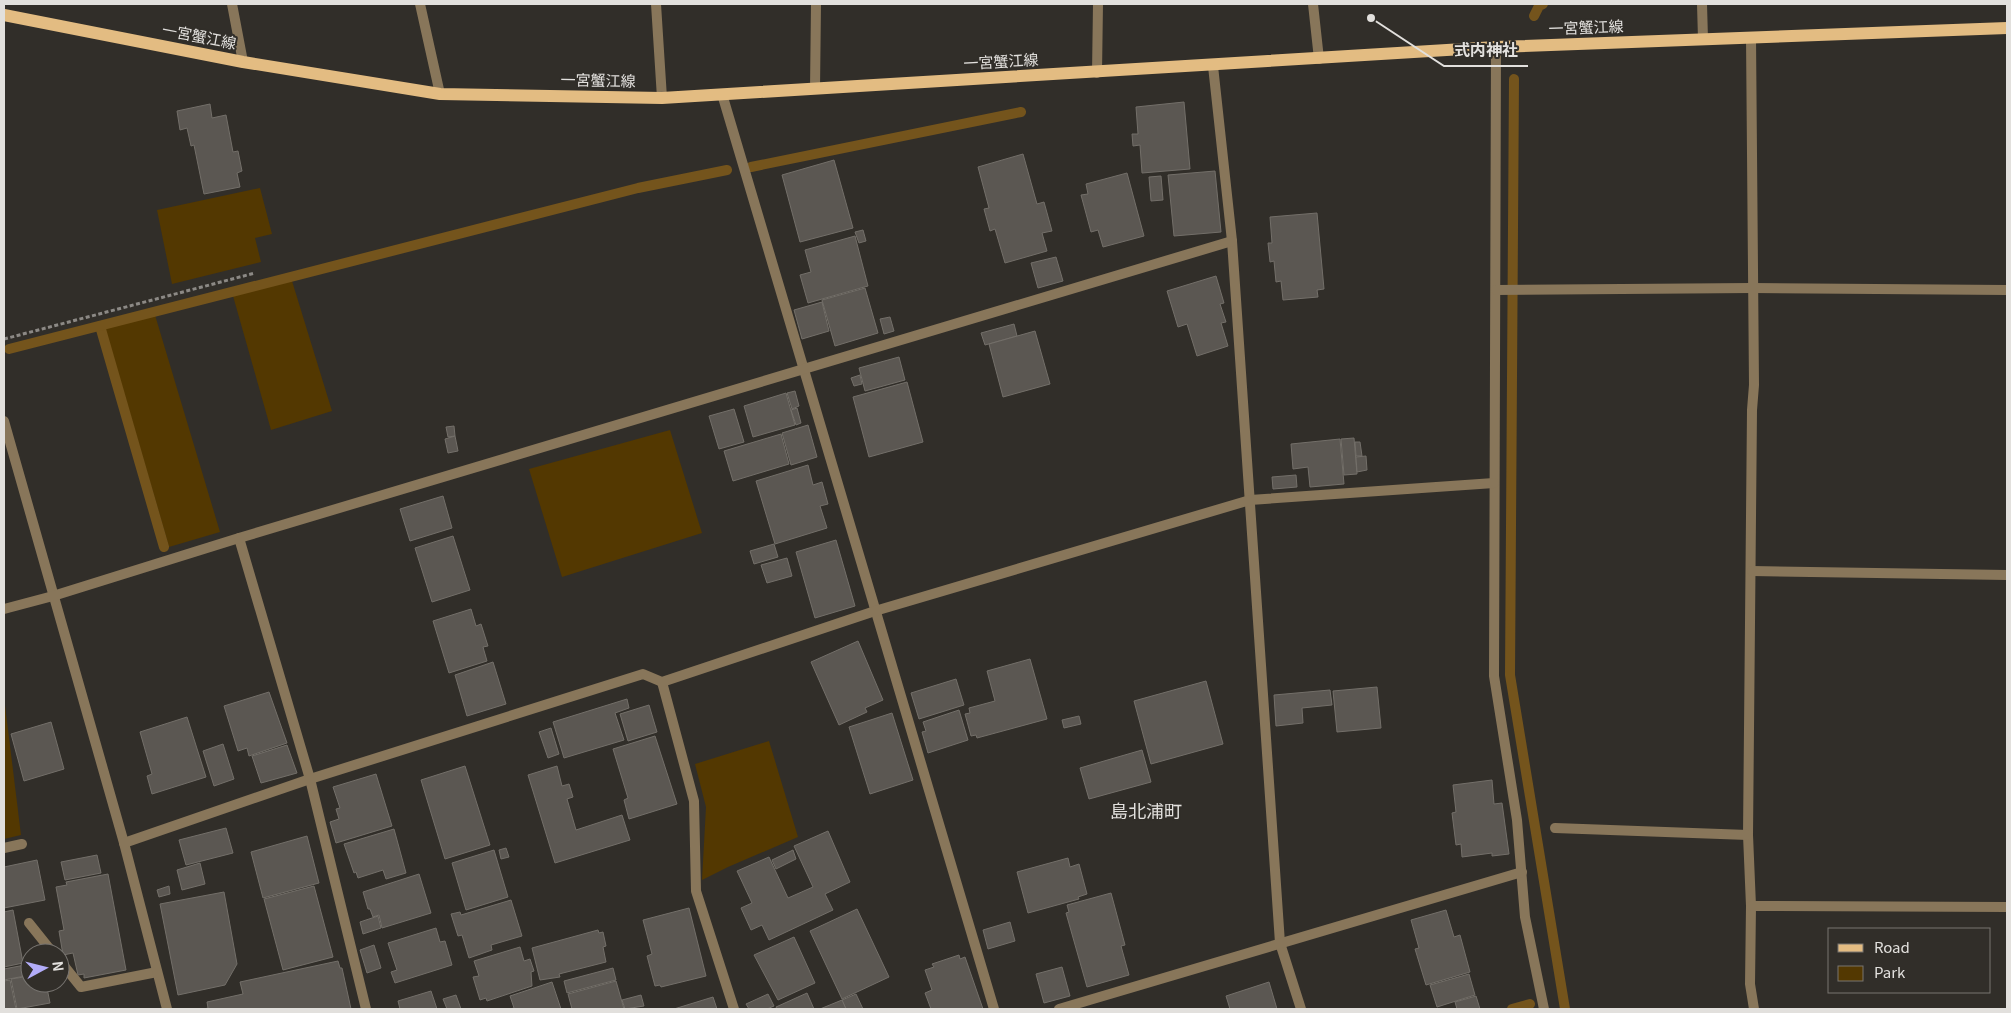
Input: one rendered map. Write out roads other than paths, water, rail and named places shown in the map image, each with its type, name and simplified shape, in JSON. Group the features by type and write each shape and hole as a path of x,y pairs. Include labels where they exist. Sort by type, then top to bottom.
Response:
{"main road":[{"name":"一宮蟹江線","path":"4,15 243,62 440,94 662,98 1213,66 1496,47 2007,28"}],"street":[{"path":"232,4 243,62"},
{"path":"420,4 440,94"},
{"path":"656,4 662,98"},
{"path":"815,89 816,4"},
{"path":"1097,72 1098,4"},
{"path":"1313,4 1319,59"},
{"path":"1702,7 1703,40"},
{"path":"1751,37 1754,385 1752,410 1752,571 1748,835 1751,906 1750,984 1754,1009"},
{"path":"1496,47 1501,291 1494,483 1494,676 1517,820 1526,917 1544,1009"},
{"path":"1213,66 1232,241 1280,943 1301,1009"},
{"path":"722,94 994,1009"},
{"path":"4,609 53,596 239,538 1232,241"},
{"path":"1501,291 1752,288 2007,290"},
{"path":"4,421 124,843 167,1009"},
{"path":"124,843 310,779 643,674 662,682 876,611 1250,500 1494,483"},
{"path":"239,538 310,779 366,1009"},
{"path":"1752,571 2007,574"},
{"path":"662,682 694,801 696,891 734,1009"},
{"path":"1555,828 1748,835"},
{"path":"4,848 22,844"},
{"path":"1059,1009 1522,872"},
{"path":"1751,906 2007,907"},
{"path":"29,923 45,943"},
{"path":"70,973 81,987 157,972"}],"waterway":[{"path":"1534,16 1539,6 1543,4"},
{"path":"1514,79 1510,675 1565,1009"},
{"path":"751,167 1021,112"},
{"path":"9,349 638,188 727,170"},
{"path":"100,326 164,547"},
{"path":"1512,1009 1530,1004"}],"place":[{"name":"式内神社","path":"1371,18"}],"district":[{"name":"島北浦町","path":"1146,812"}]}
